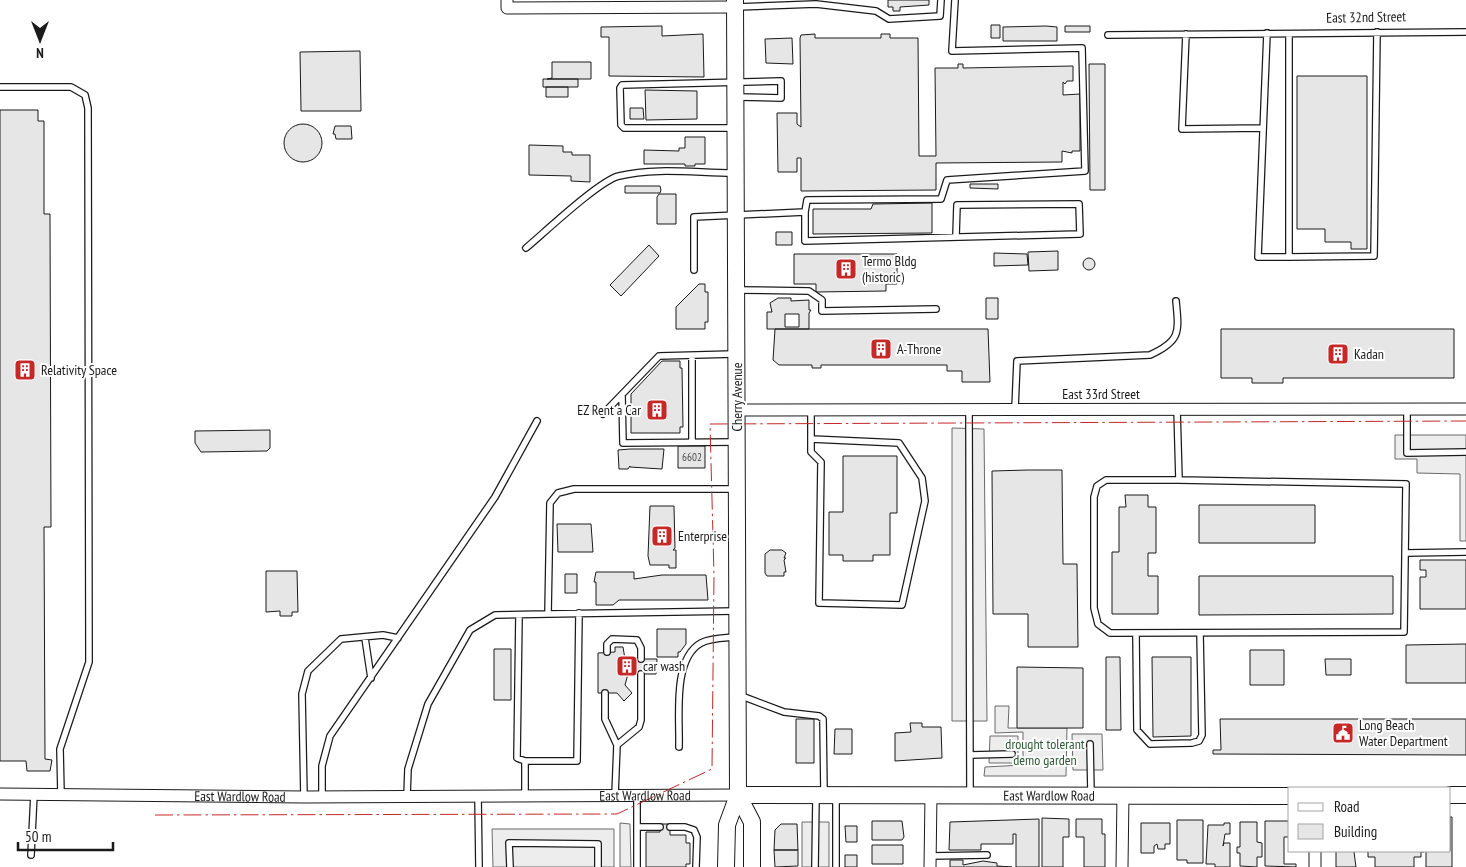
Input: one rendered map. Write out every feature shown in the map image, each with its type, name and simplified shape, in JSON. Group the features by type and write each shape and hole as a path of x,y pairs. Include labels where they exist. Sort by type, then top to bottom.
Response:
{"main road":[{"name":"Cherry Avenue","path":"726,867 727,825 738,795 735,4"},
{"name":"Cherry Avenue","path":"738,795 752,822 752,867"},
{"name":"East Wardlow Road","path":"738,795 1288,796"},
{"path":"1451,795 1466,795"}],"street":[{"path":"507,4 735,4"},
{"name":"East 33rd Street","path":"737,410 1466,409"},
{"name":"East Wardlow Road","path":"0,794 304,797 738,795"},
{"path":"930,862 931,795"},
{"path":"1122,867 1123,795"},
{"path":"1315,852 1315,867"}],"lane":[{"path":"735,4 817,2 876,12 889,19 940,16 941,0"},
{"path":"955,0 952,51 1082,48 1085,171 947,180 941,199 807,200 805,212 806,241 1080,234 1079,204 957,205 956,236"},
{"path":"1267,33 1258,257 1289,257 1374,256 1376,32"},
{"name":"East 32nd Street","path":"1108,35 1466,32"},
{"path":"1186,34 1182,129 1263,128"},
{"path":"1289,34 1289,257"},
{"path":"735,89 781,81 780,98 735,89 622,85 620,88 621,125 624,128 735,128"},
{"path":"0,87 71,87 85,95 88,108 90,662 60,749 61,794"},
{"path":"526,248 596,190 617,176 644,172 736,174"},
{"path":"694,270 694,217 736,217 805,212"},
{"path":"736,290 808,291 822,300 822,311 936,310"},
{"path":"1015,409 1017,361 1150,355 1164,349 1174,339 1179,330 1176,301"},
{"path":"603,414 659,356 736,354"},
{"path":"692,356 692,442"},
{"path":"622,395 623,443 737,442"},
{"path":"1407,408 1407,453 1466,452"},
{"path":"968,409 970,795"},
{"path":"1177,409 1179,480"},
{"path":"811,410 811,439 811,452 821,462 820,603 902,605 925,500 922,478 899,443 811,439"},
{"path":"322,797 322,766 330,736 495,497 537,421"},
{"path":"1106,480 1179,480 1406,484 1404,632 1110,633 1098,624 1094,608 1094,497 1097,486 1106,480"},
{"path":"548,614 550,503 558,493 574,489 737,490"},
{"path":"1406,553 1466,552"},
{"path":"407,796 408,770 428,704 470,630 495,615 579,612 737,611"},
{"path":"519,615 517,758 525,761 577,761 579,612"},
{"path":"1136,634 1137,730 1142,738 1150,744 1192,743 1199,741 1202,735 1200,633"},
{"path":"304,797 302,694 308,672 341,639 383,635 398,638"},
{"path":"679,747 680,689 684,661 693,648 703,641 737,636"},
{"path":"365,638 371,678"},
{"path":"607,652 607,644 612,639 637,640 641,648 641,659"},
{"path":"617,745 639,728 641,720 641,674"},
{"path":"606,693 606,719 617,745 615,796"},
{"path":"737,694 784,712 819,716 823,719 825,795 836,867"},
{"path":"1090,744 1091,795"},
{"path":"970,755 1012,754"},
{"path":"525,761 526,796"},
{"path":"31,855 34,794"},
{"path":"637,795 637,867"},
{"path":"816,867 825,795"},
{"path":"478,796 479,867"},
{"path":"637,827 660,827"},
{"path":"670,827 685,827 694,830 697,837 696,867"},
{"path":"510,867 509,844 598,844 598,867"},
{"path":"930,862 987,855"}],"shaded area":[{"path":"952,428 984,429 987,721 952,721"},
{"path":"1395,435 1466,435 1466,541 1460,541 1460,474 1417,473 1417,459 1395,459"},
{"name":"drought tolerant demo garden","path":"995,706 1009,706 1008,728 1067,728 1066,776 984,776 985,767 1023,765 1023,732 995,733"},
{"path":"1072,734 1102,734 1103,770 1073,770"},
{"path":"990,736 1018,736 1018,763 989,763"},
{"path":"802,822 829,822 829,867 802,867"},
{"path":"620,823 630,824 631,867 620,867"},
{"path":"492,829 614,829 614,867 493,867"}],"building":[{"path":"888,0 929,0 929,5 900,7 900,11 893,11 893,7 888,7"},
{"path":"991,25 1000,25 1000,38 991,38"},
{"path":"662,26 662,36 703,34 704,77 609,76 609,37 601,37 601,27"},
{"path":"1065,26 1090,26 1090,32 1065,32"},
{"path":"1003,27 1057,27 1057,41 1003,41"},
{"path":"815,34 815,38 881,38 881,34 890,34 890,38 918,38 919,156 936,156 935,68 958,68 958,64 963,64 963,68 1073,66 1073,81 1067,81 1065,84 1063,82 1063,95 1080,94 1080,151 1072,151 1072,153 1062,151 1062,162 936,163 936,190 801,191 801,158 797,158 797,172 778,172 777,113 797,113 797,124 801,127 800,38 801,35"},
{"path":"792,38 793,64 766,63 765,39"},
{"path":"360,51 361,111 301,111 300,52"},
{"path":"552,62 591,62 591,79 547,79 552,78"},
{"path":"1089,64 1105,64 1105,190 1090,190"},
{"path":"1297,76 1367,76 1367,249 1351,249 1351,242 1325,242 1325,229 1297,229"},
{"path":"543,79 578,79 578,87 543,87"},
{"path":"546,87 568,87 568,97 546,97"},
{"path":"645,90 697,91 697,119 646,120"},
{"path":"630,108 643,108 644,119 630,119"},
{"name":"Relativity Space","path":"0,110 38,110 38,121 44,121 44,214 50,214 51,527 44,527 45,759 52,760 50,771 27,771 26,761 0,761"},
{"path":"303,124 316,130 322,143 316,156 303,162 290,156 284,143 290,130"},
{"path":"335,126 351,126 352,139 336,139 335,134 333,134"},
{"path":"685,137 705,137 705,164 685,166 685,164 644,164 644,150 679,151 679,148 685,148"},
{"path":"529,145 563,146 563,152 572,152 572,155 590,155 590,182 571,181 571,176 529,175"},
{"path":"970,184 998,184 998,189 970,188"},
{"path":"625,186 660,186 661,190 660,193 625,193"},
{"path":"659,194 676,194 676,224 657,224 657,197"},
{"path":"932,203 932,233 813,234 813,209 871,209 873,204"},
{"path":"776,232 792,232 792,245 776,245"},
{"path":"649,245 659,256 621,296 610,285"},
{"path":"1058,251 1058,270 1029,271 1028,252"},
{"path":"994,253 1027,254 1028,265 994,266"},
{"name":"Termo Bldg (historic)","path":"794,254 897,254 897,284 886,284 886,291 816,292 816,284 794,284"},
{"path":"1091,258 1094,259 1094,269 1087,270 1084,269 1083,262 1084,259"},
{"path":"699,284 705,284 705,292 708,292 708,322 705,322 705,329 676,329 676,307"},
{"path":"778,298 791,298 791,301 809,300 809,310 811,310 809,313 809,329 767,329 767,312 772,312 770,303","holes":["785,314 799,314 799,327 785,327"]},
{"path":"986,298 998,298 998,319 986,319"},
{"name":"A-Throne","path":"775,329 988,329 990,382 962,382 962,371 947,371 947,365 821,365 821,368 812,368 812,365 779,365 773,360"},
{"name":"Kadan","path":"1221,329 1454,329 1454,378 1283,378 1283,383 1252,383 1252,378 1221,378"},
{"name":"EZ Rent a Car","path":"662,361 680,361 680,368 682,368 683,427 680,427 680,433 631,433 631,394"},
{"path":"270,430 270,448 267,451 201,452 195,443 195,431"},
{"path":"678,446 705,446 705,468 678,468"},
{"path":"664,449 662,469 630,466 628,469 619,469 618,450"},
{"path":"843,456 897,456 897,513 890,513 890,555 873,555 873,561 843,561 843,555 829,555 829,512 843,512"},
{"path":"1062,470 1063,564 1077,564 1078,647 1028,647 1028,614 993,614 992,471"},
{"path":"1125,495 1148,495 1148,507 1156,507 1156,553 1148,553 1148,576 1158,576 1158,614 1112,614 1112,552 1119,552 1119,507 1126,507"},
{"path":"1199,505 1315,505 1315,543 1199,543"},
{"name":"Enterprise","path":"650,506 674,506 675,548 673,550 676,550 676,568 669,568 669,565 650,565 648,556"},
{"path":"557,524 591,524 593,552 558,552"},
{"path":"770,550 782,550 786,553 784,560 786,572 784,572 784,576 767,576 765,573 765,554"},
{"path":"1420,560 1466,560 1466,609 1420,609 1420,577 1426,577 1426,570 1420,570"},
{"path":"266,571 297,571 298,612 292,612 292,616 280,616 280,611 266,612"},
{"path":"596,572 634,572 634,579 662,575 706,575 708,600 619,600 613,605 596,605 596,582 594,582"},
{"path":"565,574 577,574 577,593 565,593"},
{"path":"1199,576 1393,576 1393,614 1199,615"},
{"path":"657,629 686,629 686,644 678,652 678,657 657,657"},
{"path":"1466,644 1466,683 1406,683 1406,645"},
{"name":"car wash","path":"615,647 623,647 625,659 657,659 656,674 628,674 625,685 632,693 624,701 617,693 598,693 598,653 615,652"},
{"path":"494,649 511,649 511,700 494,700"},
{"path":"1250,650 1284,650 1284,685 1250,685"},
{"path":"1106,657 1120,657 1121,730 1106,730"},
{"path":"1152,657 1191,657 1191,736 1153,737"},
{"path":"1325,659 1351,659 1351,675 1326,675"},
{"path":"1017,667 1083,668 1083,728 1017,728"},
{"path":"796,719 814,719 814,763 796,763"},
{"name":"Long Beach Water Department","path":"1220,719 1466,719 1466,755 1213,754 1213,750 1221,750"},
{"path":"910,723 922,723 922,727 941,727 942,758 895,761 895,733 911,732"},
{"path":"835,729 852,729 852,754 834,754"},
{"path":"1452,817 1452,867 1426,867 1426,852 1451,852"},
{"path":"1042,818 1069,819 1069,837 1063,837 1063,867 1042,867"},
{"path":"1039,819 1039,867 1016,867 1016,834 1013,834 1013,844 981,844 981,850 949,850 950,822"},
{"path":"1076,819 1102,819 1102,834 1105,834 1105,867 1084,867 1084,837 1076,837"},
{"path":"1177,820 1203,820 1203,863 1187,863 1187,860 1177,860"},
{"path":"872,821 902,821 904,837 902,840 872,840"},
{"path":"1265,821 1288,821 1288,837 1284,837 1284,864 1296,864 1296,867 1265,866"},
{"path":"1240,822 1257,822 1257,842 1262,843 1262,857 1257,857 1257,867 1240,866 1240,853 1237,853 1237,847 1240,847"},
{"path":"1141,823 1170,823 1170,844 1165,844 1165,849 1158,849 1157,844 1154,846 1154,853 1141,853"},
{"path":"1224,823 1230,823 1230,834 1225,834 1223,846 1224,843 1230,843 1230,867 1215,867 1215,864 1206,864 1208,825 1224,825"},
{"path":"660,824 670,824 670,835 686,835 686,843 690,843 690,864 686,864 686,867 646,867 646,832 660,832"},
{"path":"781,824 797,824 798,850 774,850 775,830"},
{"path":"845,826 857,826 857,842 846,842"},
{"path":"872,845 903,845 903,864 872,864"},
{"path":"774,850 798,850 798,866 775,867"},
{"path":"1336,852 1354,852 1356,867 1336,867"},
{"path":"1368,852 1421,852 1421,857 1414,857 1414,867 1375,867 1375,857 1368,857"},
{"path":"845,855 857,855 857,867 845,867"},
{"path":"950,860 963,860 963,865 983,861 997,863 997,866 1012,867 950,867"}],"power":[{"path":"155,815 617,814 712,769 714,575 710,424 1466,421"}],"place":[{"name":"Termo Bldg (historic)","path":"846,269"},
{"name":"A-Throne","path":"881,349"},
{"name":"Kadan","path":"1338,354"},
{"name":"Relativity Space","path":"25,370"},
{"name":"EZ Rent a Car","path":"657,410"},
{"name":"Enterprise","path":"662,536"},
{"name":"car wash","path":"627,666"},
{"name":"Long Beach Water Department","path":"1343,733"}]}
